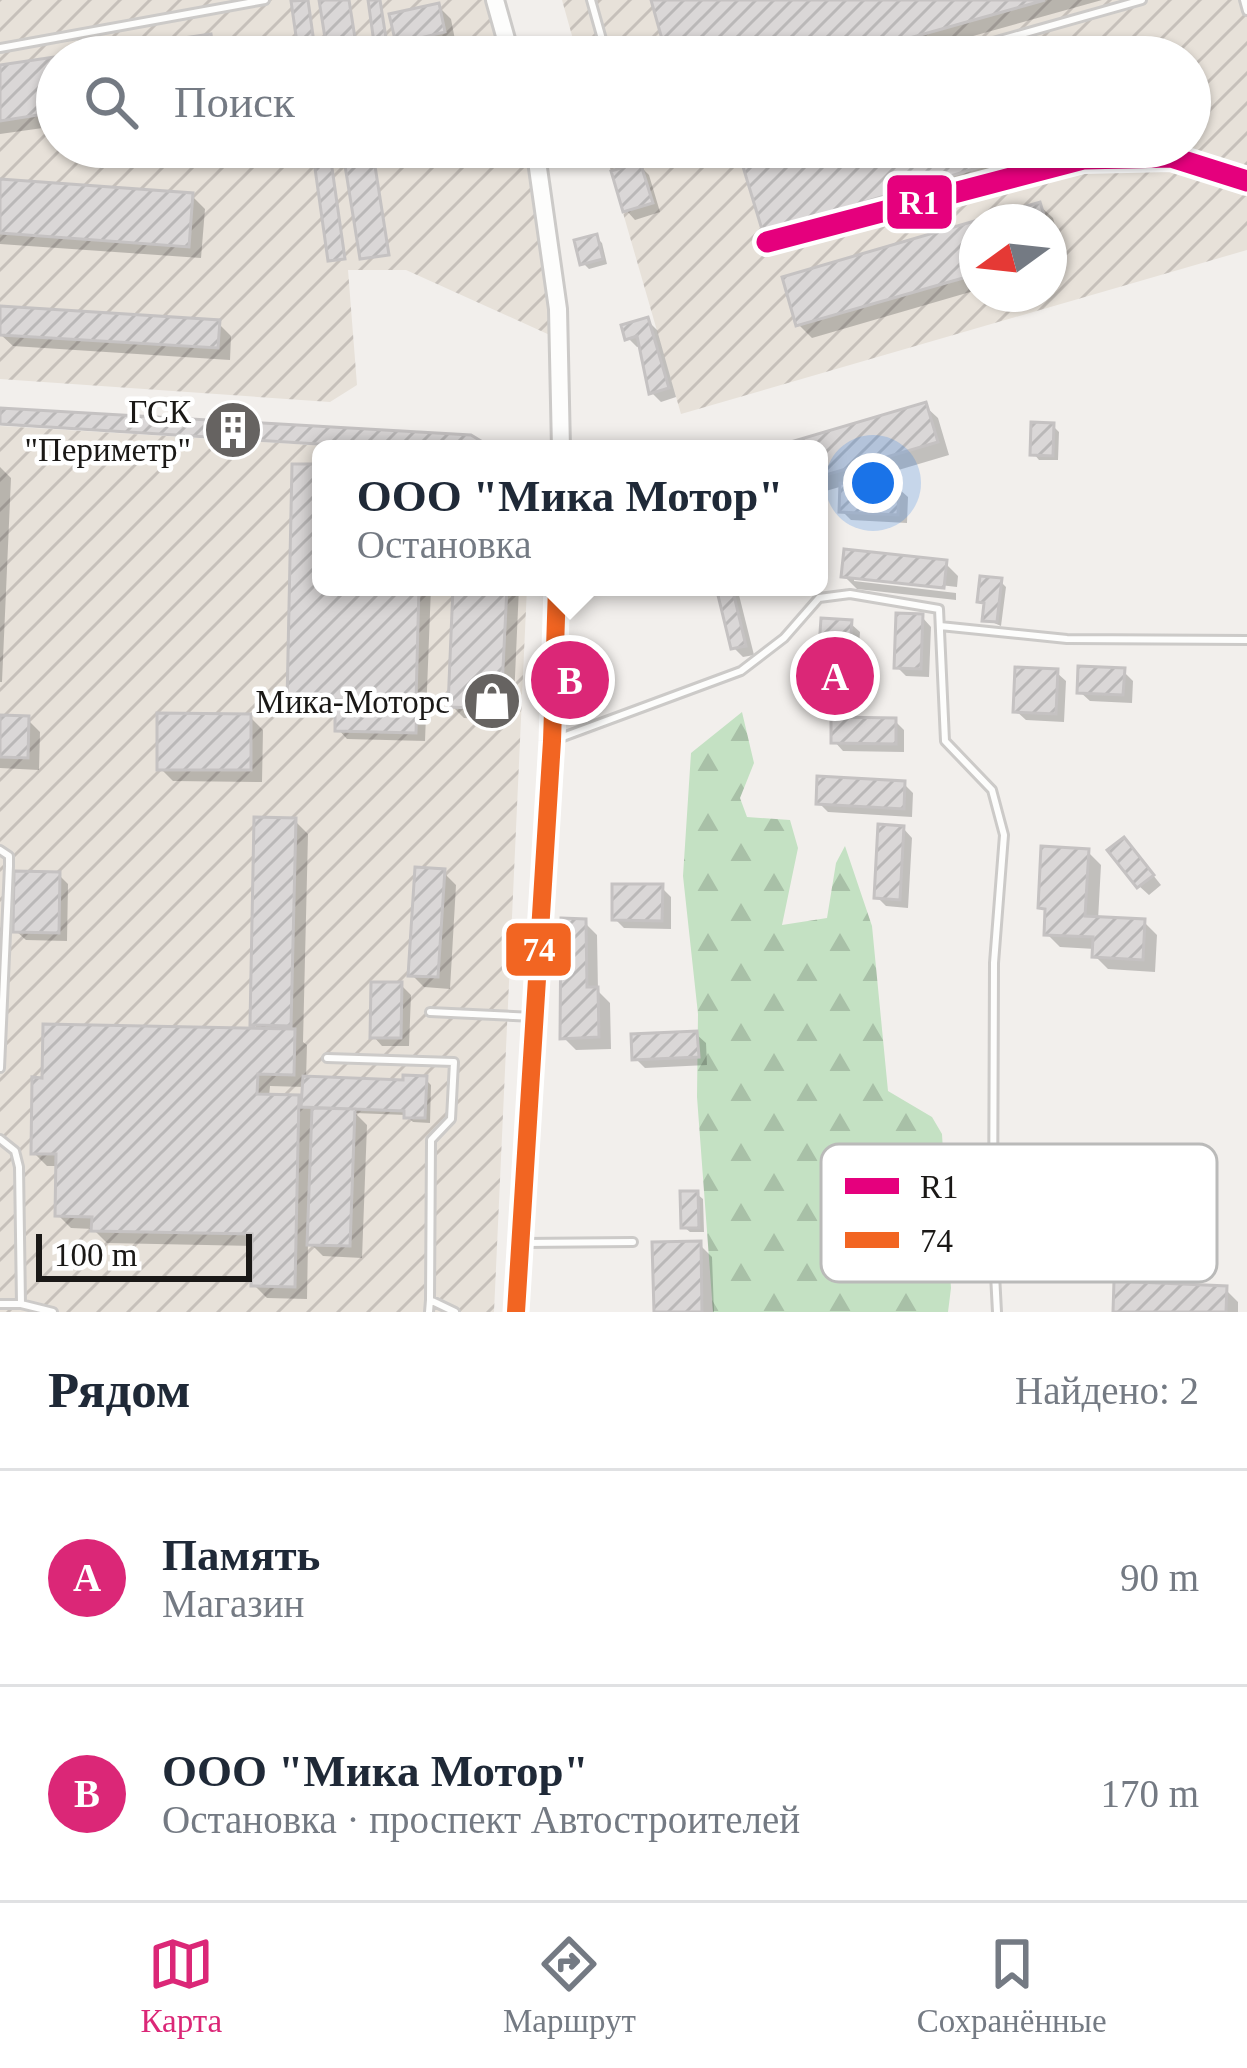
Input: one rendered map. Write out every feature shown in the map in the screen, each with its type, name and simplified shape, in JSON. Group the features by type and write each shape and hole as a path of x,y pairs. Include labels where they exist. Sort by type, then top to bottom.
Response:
{"main road":[{"path":"495,0 505,36"},
{"path":"538,168 558,309 561,440"},
{"path":"516,1312 557,596"}],"lane":[{"path":"66,36 265,0"},
{"path":"591,0 601,36"},
{"path":"1014,36 1142,0"},
{"path":"1244,0 1247,11"},
{"path":"0,48 36,41"},
{"path":"552,741 741,671 784,638 819,598 850,594 939,609 945,741 992,790 1004,835 994,963 993,1144"},
{"path":"940,626 1067,639 1247,640"},
{"path":"0,850 9,856 9,866 0,1068"},
{"path":"430,1012 535,1017"},
{"path":"327,1058 454,1062 451,1119 431,1140 429,1312"},
{"path":"0,1139 15,1150 19,1167 21,1304"},
{"path":"520,1243 634,1242"},
{"path":"996,1282 998,1312"},
{"path":"430,1300 455,1312"},
{"path":"0,1304 53,1312"}],"shaded area":[{"path":"0,0 484,0 495,36 36,36 36,168 529,168 552,336 406,270 348,270 357,385 330,402 0,379"},
{"path":"562,0 1247,0 1247,250 1067,302 1067,204 959,204 959,312 1033,312 681,414 610,168 1211,168 1211,36 572,36"},
{"path":"0,426 312,445 312,596 527,596 494,1312 0,1312"}],"green space":[{"path":"742,712 754,763 740,798 747,817 790,820 798,848 782,925 827,918 836,863 845,846 872,926 888,1091 932,1117 942,1134 943,1144 821,1144 821,1282 951,1282 948,1312 713,1312 697,1097 698,1014 683,876 691,753"}],"building":[{"path":"308,0 313,36 296,36 291,1"},
{"path":"319,0 349,0 355,36 325,36"},
{"path":"368,0 380,0 386,36 373,36"},
{"path":"651,0 1045,0 917,36 661,36"},
{"path":"439,3 445,32 394,36 389,14"},
{"path":"36,60 36,115 0,121 0,65"},
{"path":"315,168 332,168 345,259 328,261"},
{"path":"345,168 375,168 389,255 360,259"},
{"path":"642,168 653,203 623,212 611,171"},
{"path":"743,168 977,168 763,233"},
{"path":"0,179 193,193 189,247 0,233"},
{"path":"959,226 959,279 796,326 782,277"},
{"path":"597,234 603,259 580,265 574,240"},
{"path":"0,306 220,320 218,348 0,335"},
{"path":"648,317 669,388 649,394 637,336 625,340 621,325"},
{"path":"926,402 938,442 828,474 828,440 797,440"},
{"name":"ГСК \"Периметр\"","path":"0,408 471,435 479,440 312,444 0,424"},
{"path":"1031,422 1054,423 1053,456 1030,455"},
{"path":"292,464 312,464 312,596 419,596 416,701 287,702"},
{"path":"840,483 899,485 898,515 839,512"},
{"path":"844,549 947,560 944,588 841,577"},
{"path":"980,576 1002,578 997,622 982,621 984,603 977,602"},
{"path":"453,596 507,596 501,709 448,707"},
{"path":"718,596 734,596 746,646 731,649"},
{"path":"896,613 923,614 921,669 894,668"},
{"path":"821,618 852,620 847,695 816,693"},
{"path":"1078,666 1125,668 1123,695 1077,693"},
{"path":"1015,667 1058,669 1056,714 1013,712"},
{"path":"335,700 417,702 416,733 335,731"},
{"path":"157,713 251,714 251,770 157,770"},
{"path":"0,715 29,716 28,758 0,757"},
{"path":"831,717 896,718 896,744 831,743"},
{"path":"817,776 905,781 904,809 816,804"},
{"path":"254,817 296,818 291,1026 250,1025"},
{"path":"878,824 904,826 900,900 874,898"},
{"path":"1124,837 1154,875 1137,888 1107,850"},
{"path":"1041,846 1089,849 1085,916 1145,919 1143,960 1092,957 1093,937 1044,935 1045,909 1038,908"},
{"path":"415,867 445,869 438,977 408,976"},
{"path":"14,871 60,872 59,933 13,932"},
{"path":"612,884 663,884 662,921 612,920"},
{"path":"561,918 586,919 587,987 598,987 599,1037 560,1039"},
{"path":"371,982 402,982 401,1038 370,1038"},
{"path":"43,1024 295,1029 294,1075 258,1074 257,1094 299,1095 295,1287 251,1286 252,1234 91,1231 92,1217 55,1216 56,1154 31,1154 32,1077 42,1078"},
{"path":"697,1031 699,1057 632,1060 631,1034"},
{"path":"403,1075 427,1076 425,1118 404,1118 404,1111 301,1107 303,1076 403,1080"},
{"path":"312,1108 355,1109 350,1246 307,1245"},
{"path":"680,1191 698,1191 699,1228 681,1228"},
{"path":"701,1241 702,1312 654,1312 652,1242"},
{"path":"1114,1282 1227,1286 1226,1312 1113,1312"}],"transit line":[{"name":"R1","path":"767,242 1049,168"},
{"name":"R1","path":"1206,168 1247,181"},
{"name":"74","path":"516,1312 557,596"}],"place":[{"name":"ГСК \"Периметр\"","path":"233,430"},
{"name":"Память","path":"835,676"},
{"name":"ООО \"Мика Мотор\"","path":"570,680"},
{"name":"Мика-Моторс","path":"492,701"}]}
